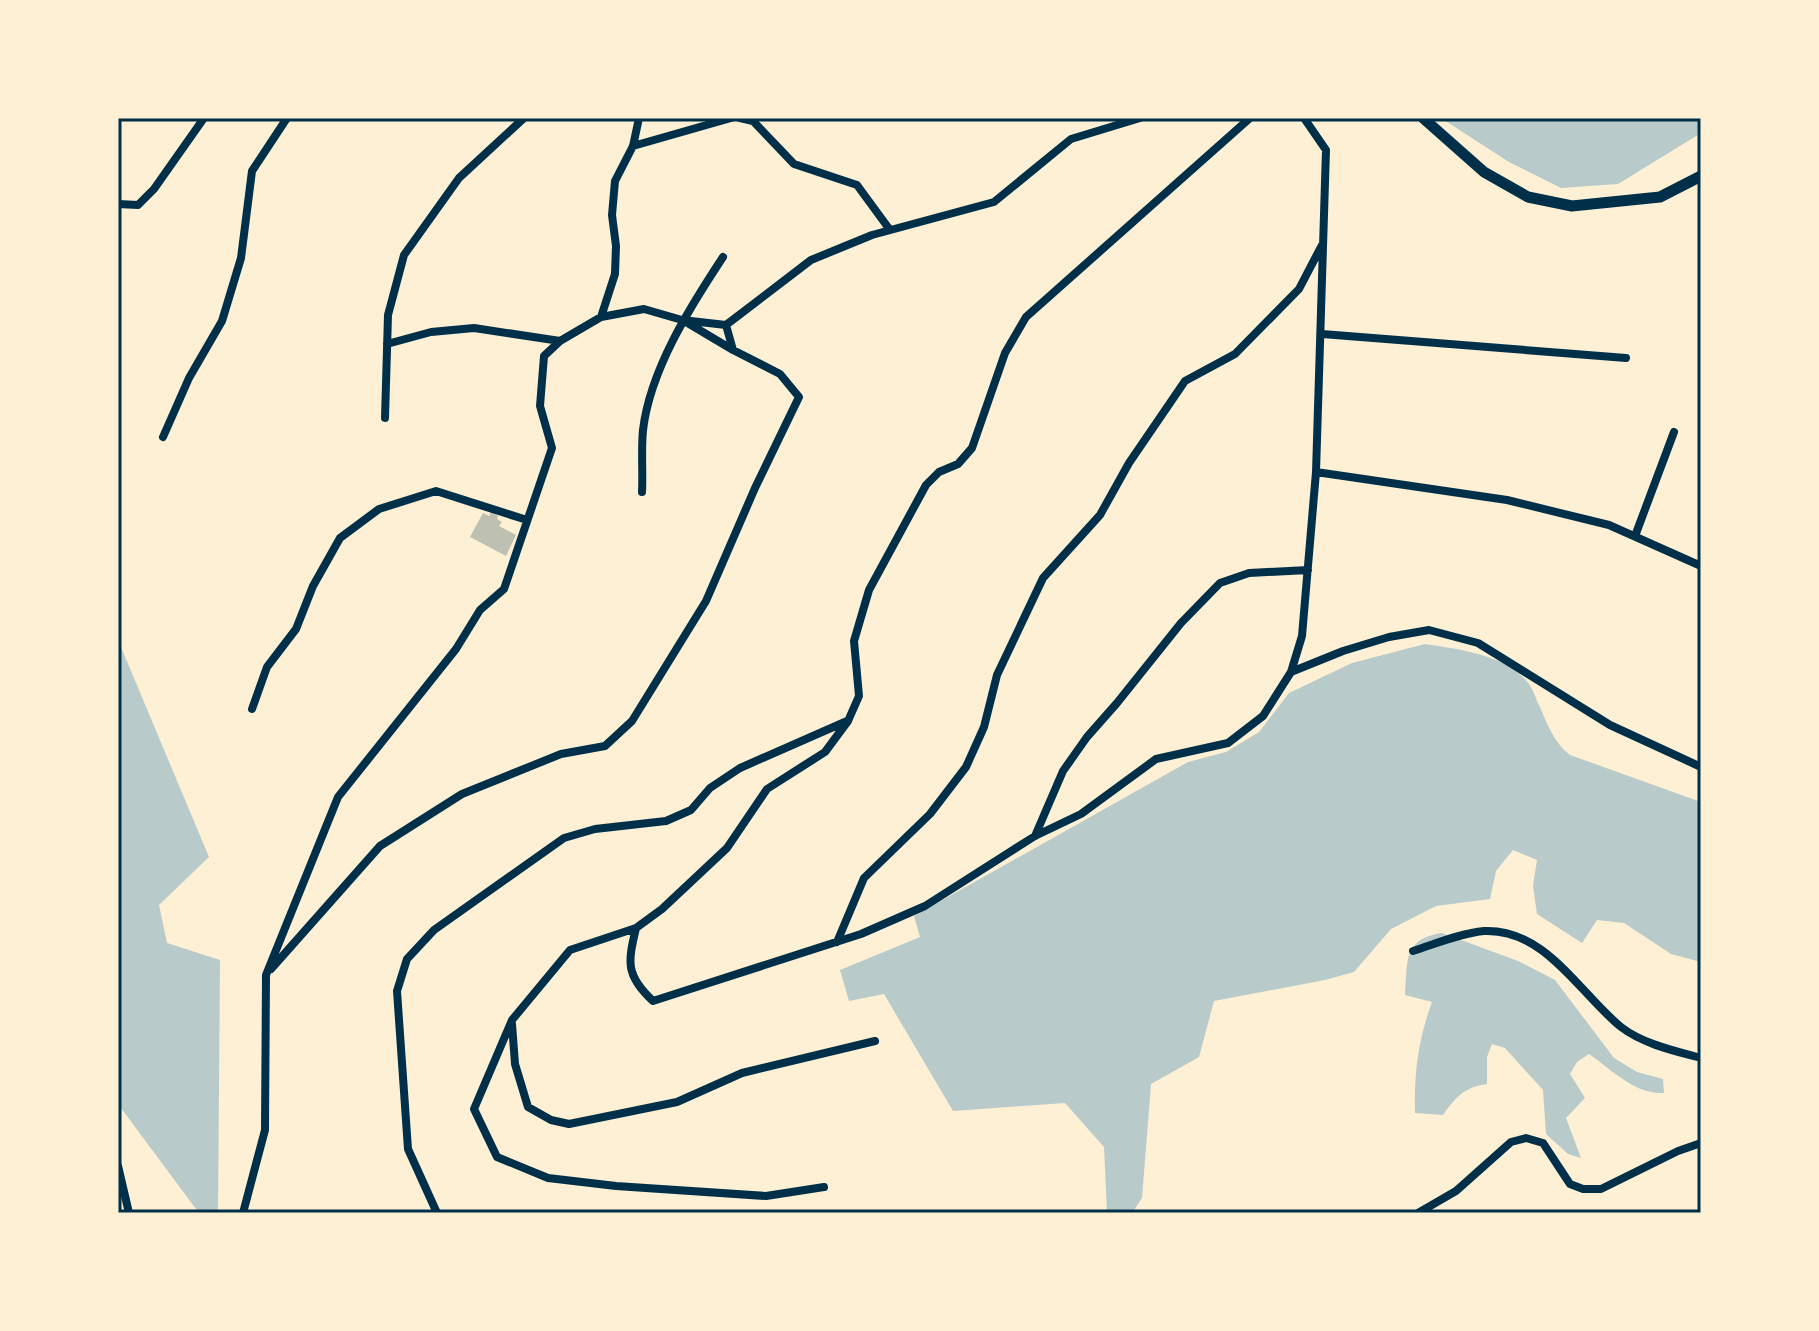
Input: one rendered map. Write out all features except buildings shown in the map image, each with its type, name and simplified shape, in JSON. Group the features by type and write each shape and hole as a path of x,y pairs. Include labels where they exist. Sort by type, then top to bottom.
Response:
{"street":[{"path":"118,204 138,205 154,189 204,118"},
{"path":"163,437 189,378 222,321 241,258 252,171 287,118"},
{"path":"385,418 388,315 404,255 459,178 524,118"},
{"path":"601,317 615,274 616,246 612,215 615,181 633,146 639,118"},
{"path":"633,146 731,118"},
{"path":"740,118 753,121 794,164 857,185 890,230"},
{"path":"243,1213 265,1130 266,975 338,797 456,649 480,610 504,589 552,448 540,406 544,356 560,341 601,317 644,309 682,320 726,325 811,260 890,230 994,202 1071,139 1140,118"},
{"path":"824,1187 766,1196 548,1178 497,1157 474,1109 512,1020 570,950 636,928 662,909 727,848 767,789 825,752 848,721 859,696 854,641 869,590 926,485 939,472 958,464 972,448 1005,353 1026,317 1250,118"},
{"path":"636,928 629,959 637,986 653,1001 837,942 925,906 1035,836 1081,814 1156,759 1228,743 1263,716 1291,672 1302,636 1316,472 1326,150 1304,118"},
{"path":"1423,118 1484,172 1528,197 1572,206 1660,197 1701,176"},
{"path":"837,942 864,878 930,814 966,767 984,727 997,675 1043,578 1100,515 1129,463 1185,381 1235,354 1246,343 1299,289 1324,241"},
{"path":"642,492 643,429 652,392 682,320 723,257"},
{"path":"266,975 380,846 462,794 561,754 605,746 632,721 706,601 799,397 780,374 682,320"},
{"path":"726,325 733,350"},
{"path":"387,344 431,332 474,328 560,341"},
{"path":"1322,334 1626,358"},
{"path":"1635,536 1674,432"},
{"path":"1316,472 1507,500 1609,525 1701,566"},
{"path":"252,709 267,667 296,629 313,586 340,538 379,509 436,491 527,520"},
{"path":"1035,836 1063,771 1087,737 1181,623 1220,583 1249,573 1308,570"},
{"path":"1291,672 1378,640 1429,630 1478,643 1610,725 1701,767"},
{"path":"437,1213 408,1149 397,991 407,959 434,930 564,838 595,829 666,821 691,810 710,788 740,768 848,721"},
{"path":"1413,951 1485,931 1515,936 1545,952 1623,1029 1667,1049 1701,1058"},
{"path":"512,1020 515,1064 528,1107 551,1120 569,1124 677,1102 742,1073 875,1041"},
{"path":"1418,1213 1456,1191 1511,1142 1526,1138 1543,1143 1570,1184 1583,1189 1601,1189 1701,1143"},
{"path":"118,1166 125,1210"}],"shaded area":[{"path":"1441,118 1701,118 1701,133 1618,184 1561,188 1509,162"},
{"path":"118,640 209,857 159,905 167,943 220,960 218,1213 199,1213 118,1104"},
{"path":"1425,644 1482,655 1520,674 1531,687 1556,739 1570,755 1701,802 1701,962 1671,954 1624,923 1597,920 1582,943 1537,914 1533,886 1537,860 1513,850 1496,871 1490,899 1436,906 1391,929 1354,972 1214,1001 1199,1057 1151,1084 1142,1198 1132,1213 1107,1213 1104,1147 1065,1103 953,1111 884,994 849,1001 840,970 920,937 914,916 1188,762 1226,752 1259,732 1289,693 1352,663"},
{"path":"1442,933 1518,961 1555,980 1614,1058 1637,1072 1663,1079 1664,1093 1634,1086 1589,1054 1577,1062 1570,1074 1585,1098 1566,1118 1581,1158 1568,1154 1546,1134 1543,1090 1505,1048 1492,1044 1487,1057 1487,1084 1461,1094 1443,1115 1415,1113 1418,1057 1432,1002 1405,995 1407,962 1420,941"}]}
